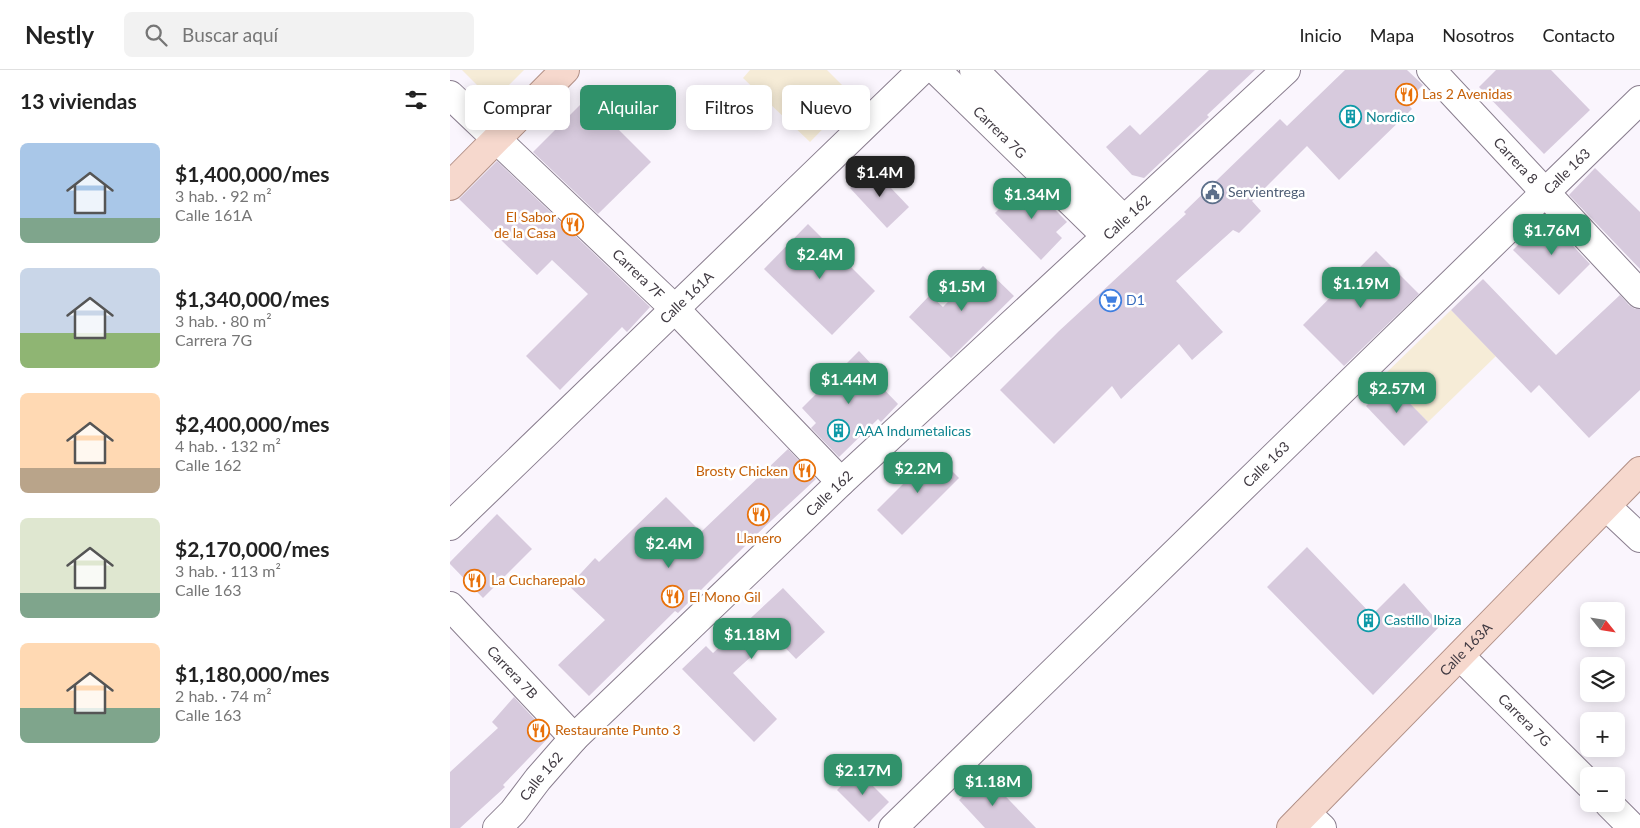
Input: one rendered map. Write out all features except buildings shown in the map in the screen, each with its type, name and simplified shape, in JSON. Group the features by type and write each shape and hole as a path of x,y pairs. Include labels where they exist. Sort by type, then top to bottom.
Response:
{"main road":[{"path":"450,186 565,70"},
{"name":"Calle 163A","path":"1306,823 1460,656 1640,471"}],"street":[{"name":"Calle 161A","path":"450,526 922,70"},
{"name":"Carrera 7G","path":"936,70 1115,228"},
{"name":"Carrera 7G","path":"974,70 1115,228"},
{"name":"Calle 162","path":"497,828 513,812 538,779 574,738 840,482 1286,70"},
{"name":"Carrera 8","path":"1431,70 1640,294"},
{"name":"Carrera 7F","path":"450,95 674,309 840,482"},
{"name":"Calle 163","path":"893,828 1640,100"},
{"path":"1606,506 1640,538"},
{"name":"Carrera 7B","path":"450,606 574,738"},
{"name":"Carrera 7G","path":"1460,656 1580,775"},
{"path":"1617,812 1634,828"}],"shaded area":[{"path":"462,70 524,70 509,85 477,85"},
{"path":"750,70 827,70 842,85 782,85 782,115 772,106 772,85 750,85 743,78"},
{"path":"797,130 822,130 810,142"},
{"path":"1451,310 1496,356 1428,422 1383,376"}],"place":[{"name":"Las 2 Avenidas","path":"1406,94"},
{"name":"Nordico","path":"1350,117"},
{"name":"Servientrega","path":"1212,192"},
{"name":"El Sabor de la Casa","path":"572,225"},
{"name":"D1","path":"1110,300"},
{"name":"AAA Indumetalicas","path":"839,431"},
{"name":"Brosty Chicken","path":"804,471"},
{"name":"Llanero","path":"759,515"},
{"name":"La Cucharepalo","path":"475,580"},
{"name":"El Mono Gil","path":"673,597"},
{"name":"Castillo Ibiza","path":"1368,620"},
{"name":"Restaurante Punto 3","path":"539,730"}]}
